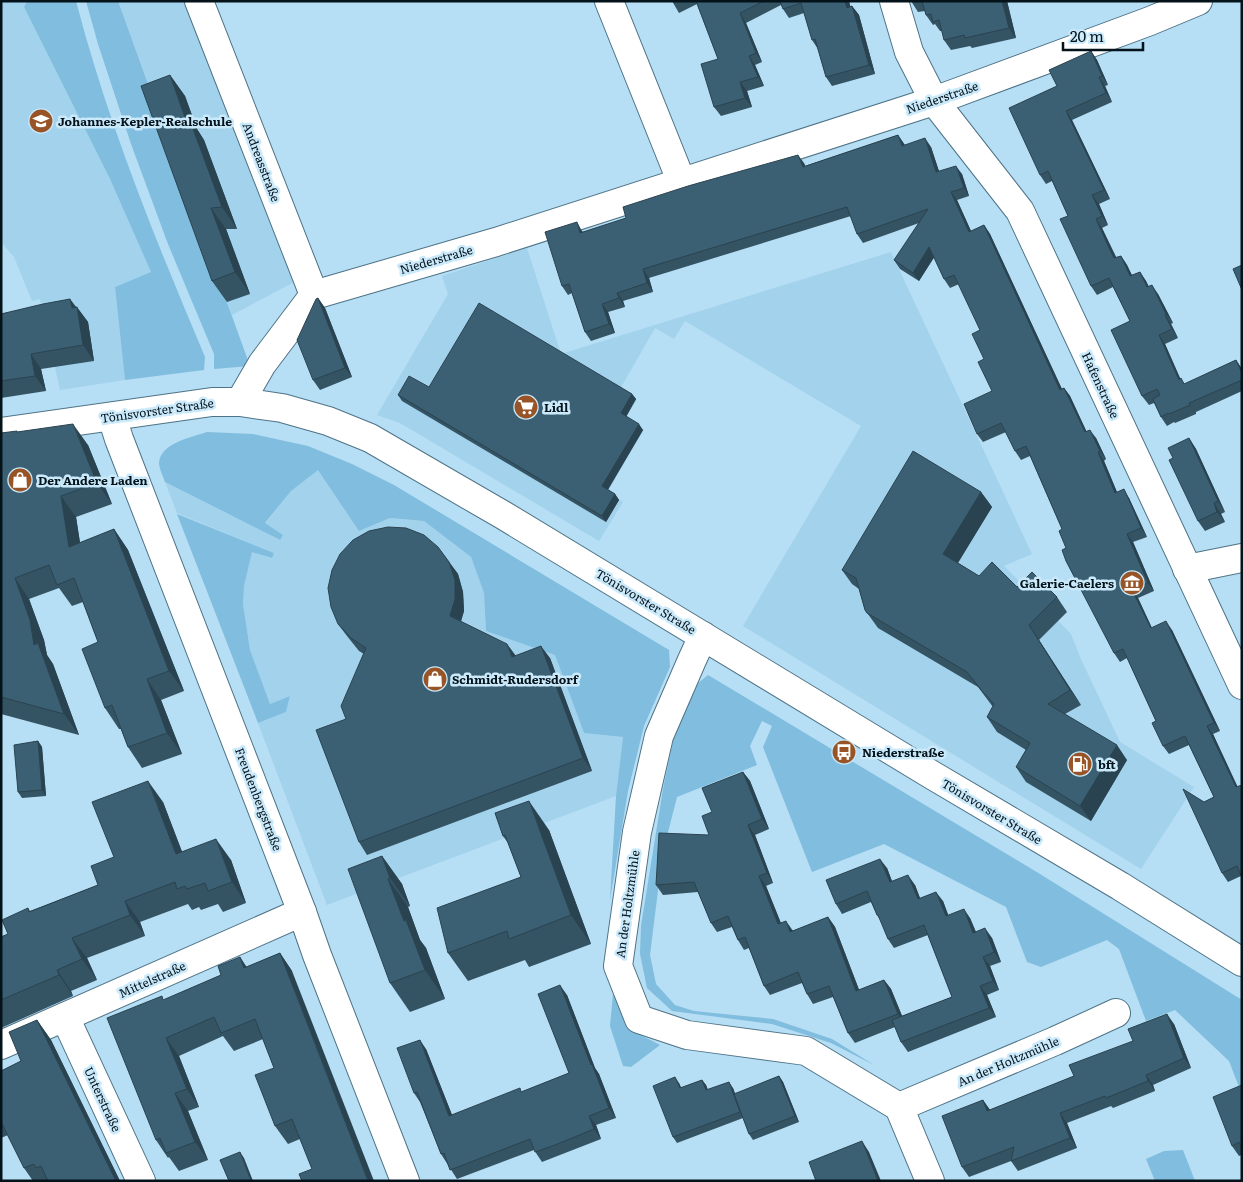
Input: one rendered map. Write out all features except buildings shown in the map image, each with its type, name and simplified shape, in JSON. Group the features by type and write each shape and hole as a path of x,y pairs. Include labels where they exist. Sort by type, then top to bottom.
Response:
{"street":[{"name":"Andreasstraße","path":"199,1 314,295"},
{"path":"609,1 682,183"},
{"name":"Hafenstraße","path":"894,1 909,52 934,101 1020,211 1242,686"},
{"name":"Niederstraße","path":"314,295 496,242 934,101 1150,21 1198,1"},
{"path":"240,402 262,364 314,295"},
{"name":"Tönisvorster Straße","path":"1,432 212,402 240,402 282,408 328,421 370,438 502,515 932,775 1120,886 1242,962"},
{"name":"Freudenbergstraße","path":"112,417 405,1181"},
{"path":"1187,568 1242,558"},
{"name":"An der Holtzmühle","path":"703,636 659,736 637,832 618,966 638,1019 687,1035 806,1051 899,1107 1116,1013"},
{"name":"Mittelstraße","path":"1,1045 302,912"},
{"name":"Unterstraße","path":"65,1017 141,1181"},
{"path":"899,1107 930,1181"}],"shaded area":[{"name":"Johannes-Kepler-Realschule","path":"1,1 27,1 24,7 110,179 151,272 115,287 125,380 60,390 40,299 32,301 14,257 1,242"},
{"path":"27,1 76,1 103,92 134,182 205,357 204,370 125,380 115,287 151,272 110,179 24,7"},
{"path":"86,1 118,1 250,366 214,369 214,354 168,244 131,144"},
{"path":"118,1 190,1 300,279 232,315"},
{"path":"527,248 561,354 891,252 1032,554 1004,566 1071,634 1120,742 1194,787 1141,869 743,626 861,426 685,321 674,339 655,328 620,389 637,400 625,418 644,430 607,492 623,502 599,541 400,423 377,415 448,294 442,276"},
{"path":"207,432 253,434 308,446 352,464 394,485 669,650 670,667 644,726 628,791 610,900 616,796 623,737 584,733 555,655 486,631 484,593 471,557 424,521 390,518 359,531 318,470 291,491 265,523 283,535 280,540 165,482 159,463 165,450 185,439"},
{"path":"318,469 359,531 390,518 424,521 471,557 484,593 486,631 555,655 584,733 623,737 616,796 327,905 258,723 286,712 290,696 270,704 250,650 243,604 244,586 252,551 272,558 274,553 177,513 165,482 279,540 283,535 265,524 291,491"},
{"path":"177,514 274,553 272,558 252,552 244,586 243,604 250,650 270,704 290,696 286,712 258,723"},
{"path":"708,675 1040,874 1242,1000 1242,1086 1239,1087 1229,1061 1175,1010 1146,1021 1119,949 1107,940 1041,967 1027,962 1006,907 884,844 812,872 763,747 772,726 762,721 750,746 757,765 677,797 661,866 650,955 656,984 675,1005 694,1011 773,1019 832,1039 874,1065 831,1043 772,1024 672,1011 647,988 640,954 641,926 663,789 674,735 697,684"},
{"path":"613,994 635,1032 660,1045 631,1067 623,1066 610,1026"},
{"path":"1183,1150 1195,1181 1155,1181 1146,1159 1164,1151"}],"place":[{"name":"Johannes-Kepler-Realschule","path":"41,121"},
{"name":"Lidl","path":"526,407"},
{"name":"Der Andere Laden","path":"20,480"},
{"name":"Galerie-Caelers","path":"1132,583"},
{"name":"Schmidt-Rudersdorf","path":"435,679"},
{"name":"Niederstraße","path":"844,752"},
{"name":"bft","path":"1080,764"}]}
